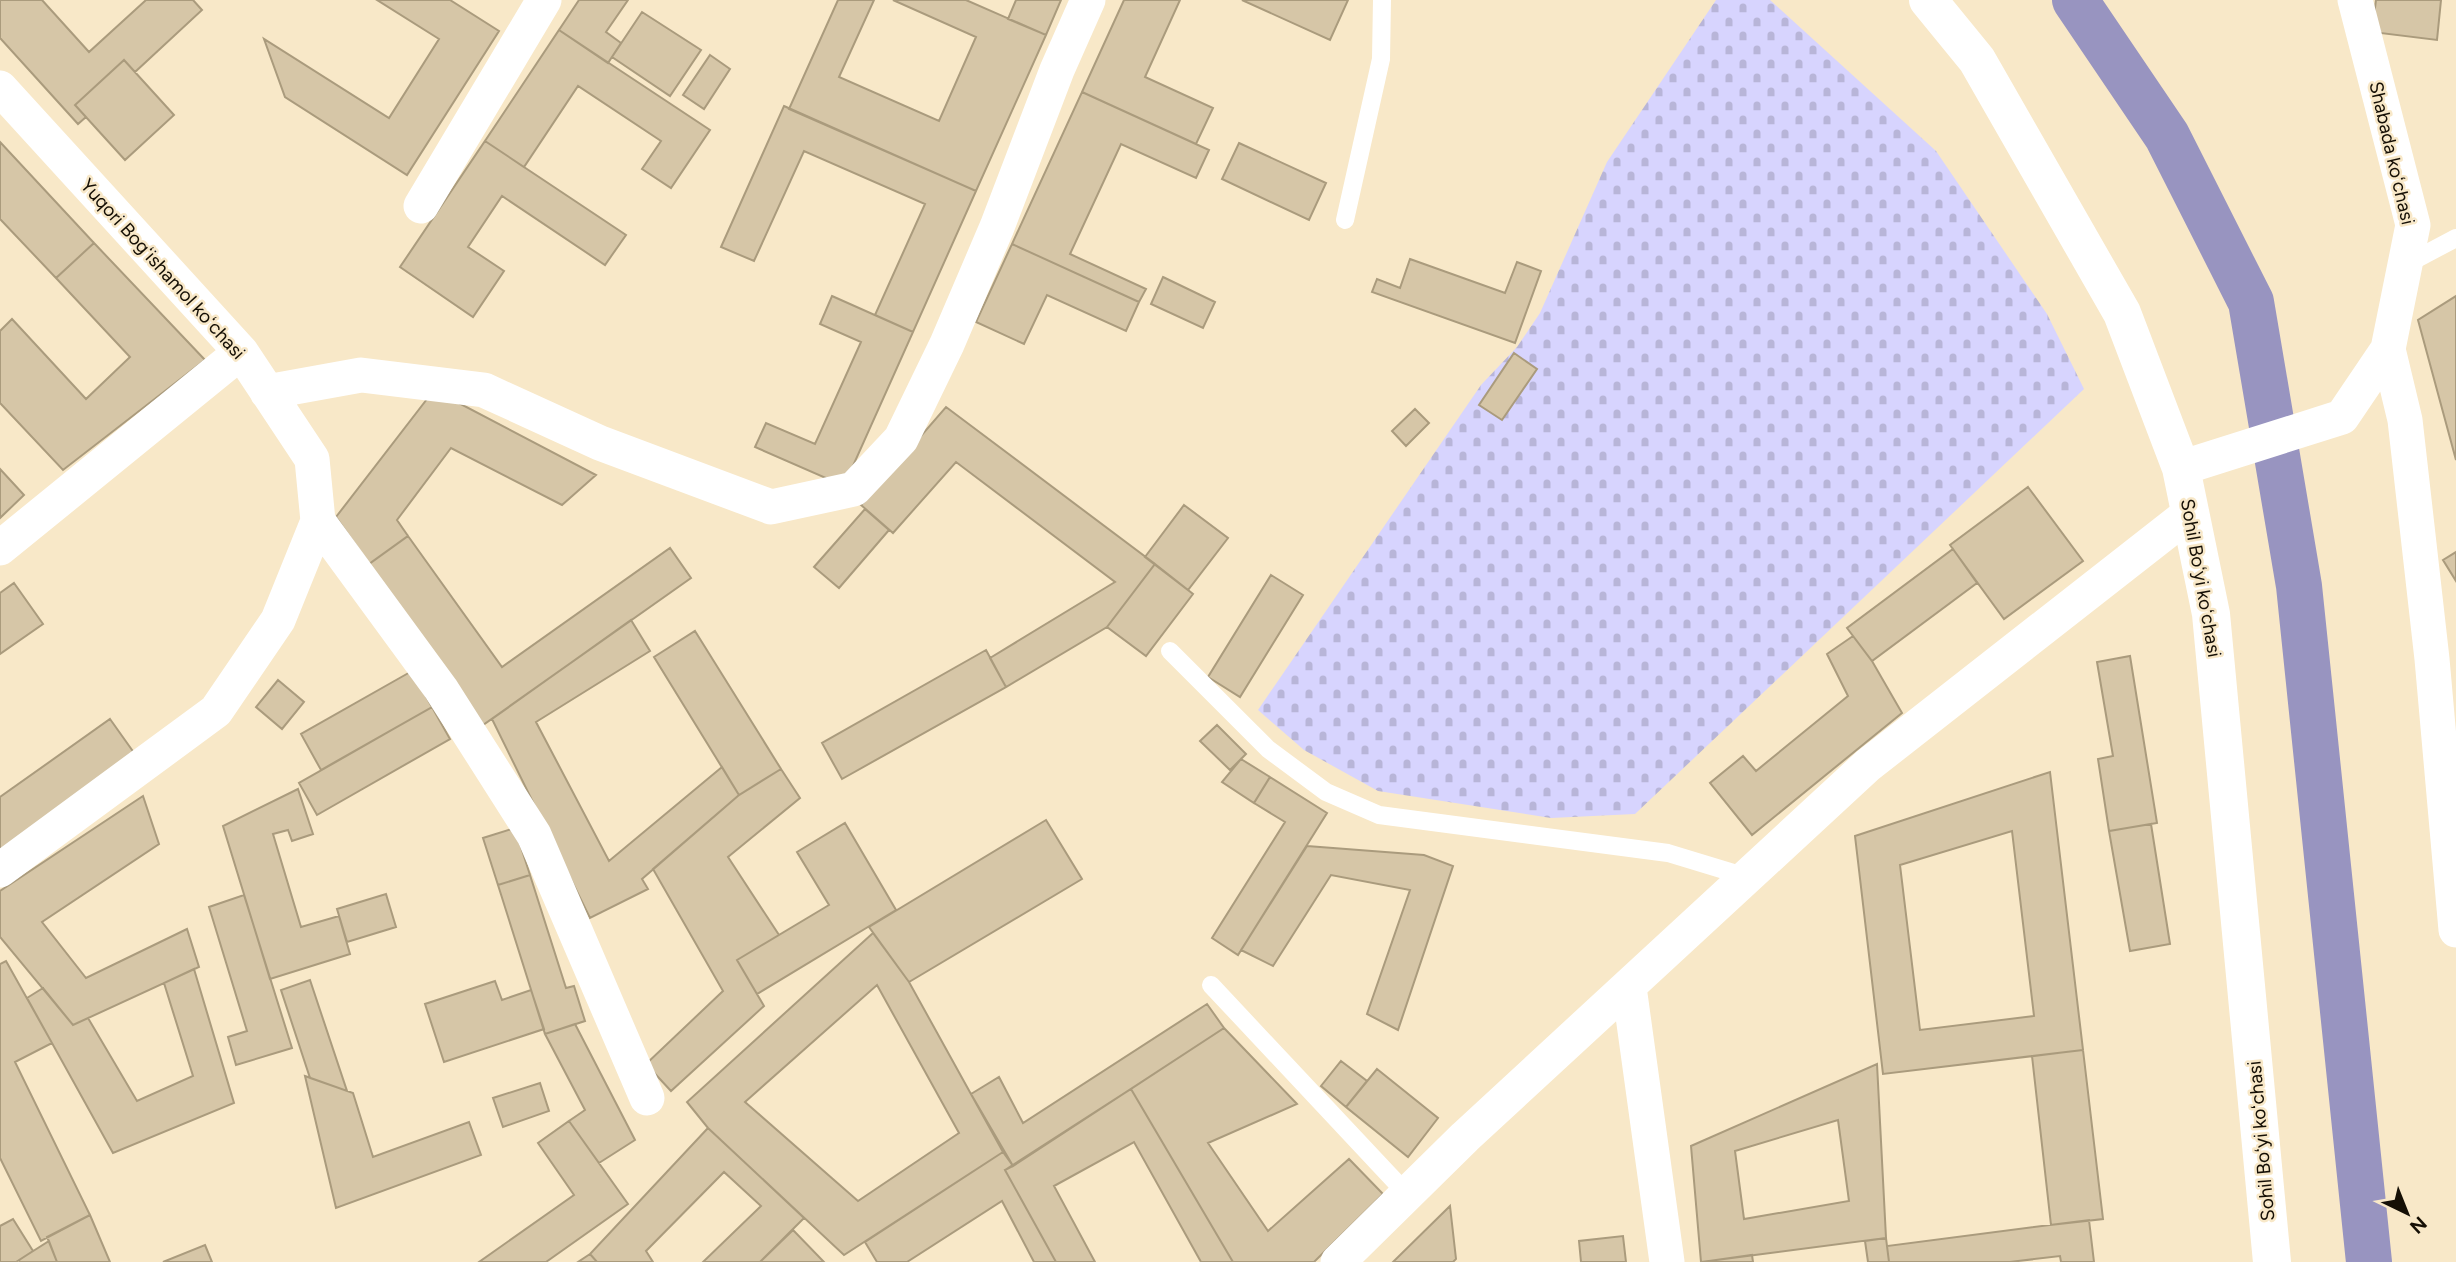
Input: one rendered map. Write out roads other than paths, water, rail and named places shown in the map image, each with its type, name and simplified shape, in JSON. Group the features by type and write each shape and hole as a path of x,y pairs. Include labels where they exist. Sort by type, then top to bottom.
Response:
{"main road":[{"name":"Sohil Boʻyi koʻchasi","path":"1928,0 1977,60 2122,313 2181,468 2211,614 2272,1262"}],"street":[{"path":"421,206 544,0"},
{"path":"267,392 361,375 484,390 600,443 771,508 854,489 901,439 947,344 1088,0"},
{"name":"Shabada koʻchasi","path":"2181,468 2342,417 2388,349 2413,225 2355,0"},
{"name":"Yuqori Bogʻishamol koʻchasi","path":"0,88 241,352 312,459 318,521 278,620 216,711 0,870"},
{"path":"2388,349 2404,420 2444,651 2456,930"},
{"path":"0,548 241,352"},
{"path":"1338,1262 1465,1137 1868,765 2190,513"},
{"path":"318,521 441,689 534,835 647,1098"},
{"path":"1629,987 1667,1262"}],"lane":[{"path":"1345,220 1381,59 1381,0"},
{"path":"2405,265 2456,238"},
{"path":"1170,651 1268,749 1325,792 1379,815 1668,853 1747,877"},
{"path":"1211,985 1407,1194"}],"waterway":[{"path":"2075,0 2167,136 2251,302 2299,586 2369,1262"}]}
